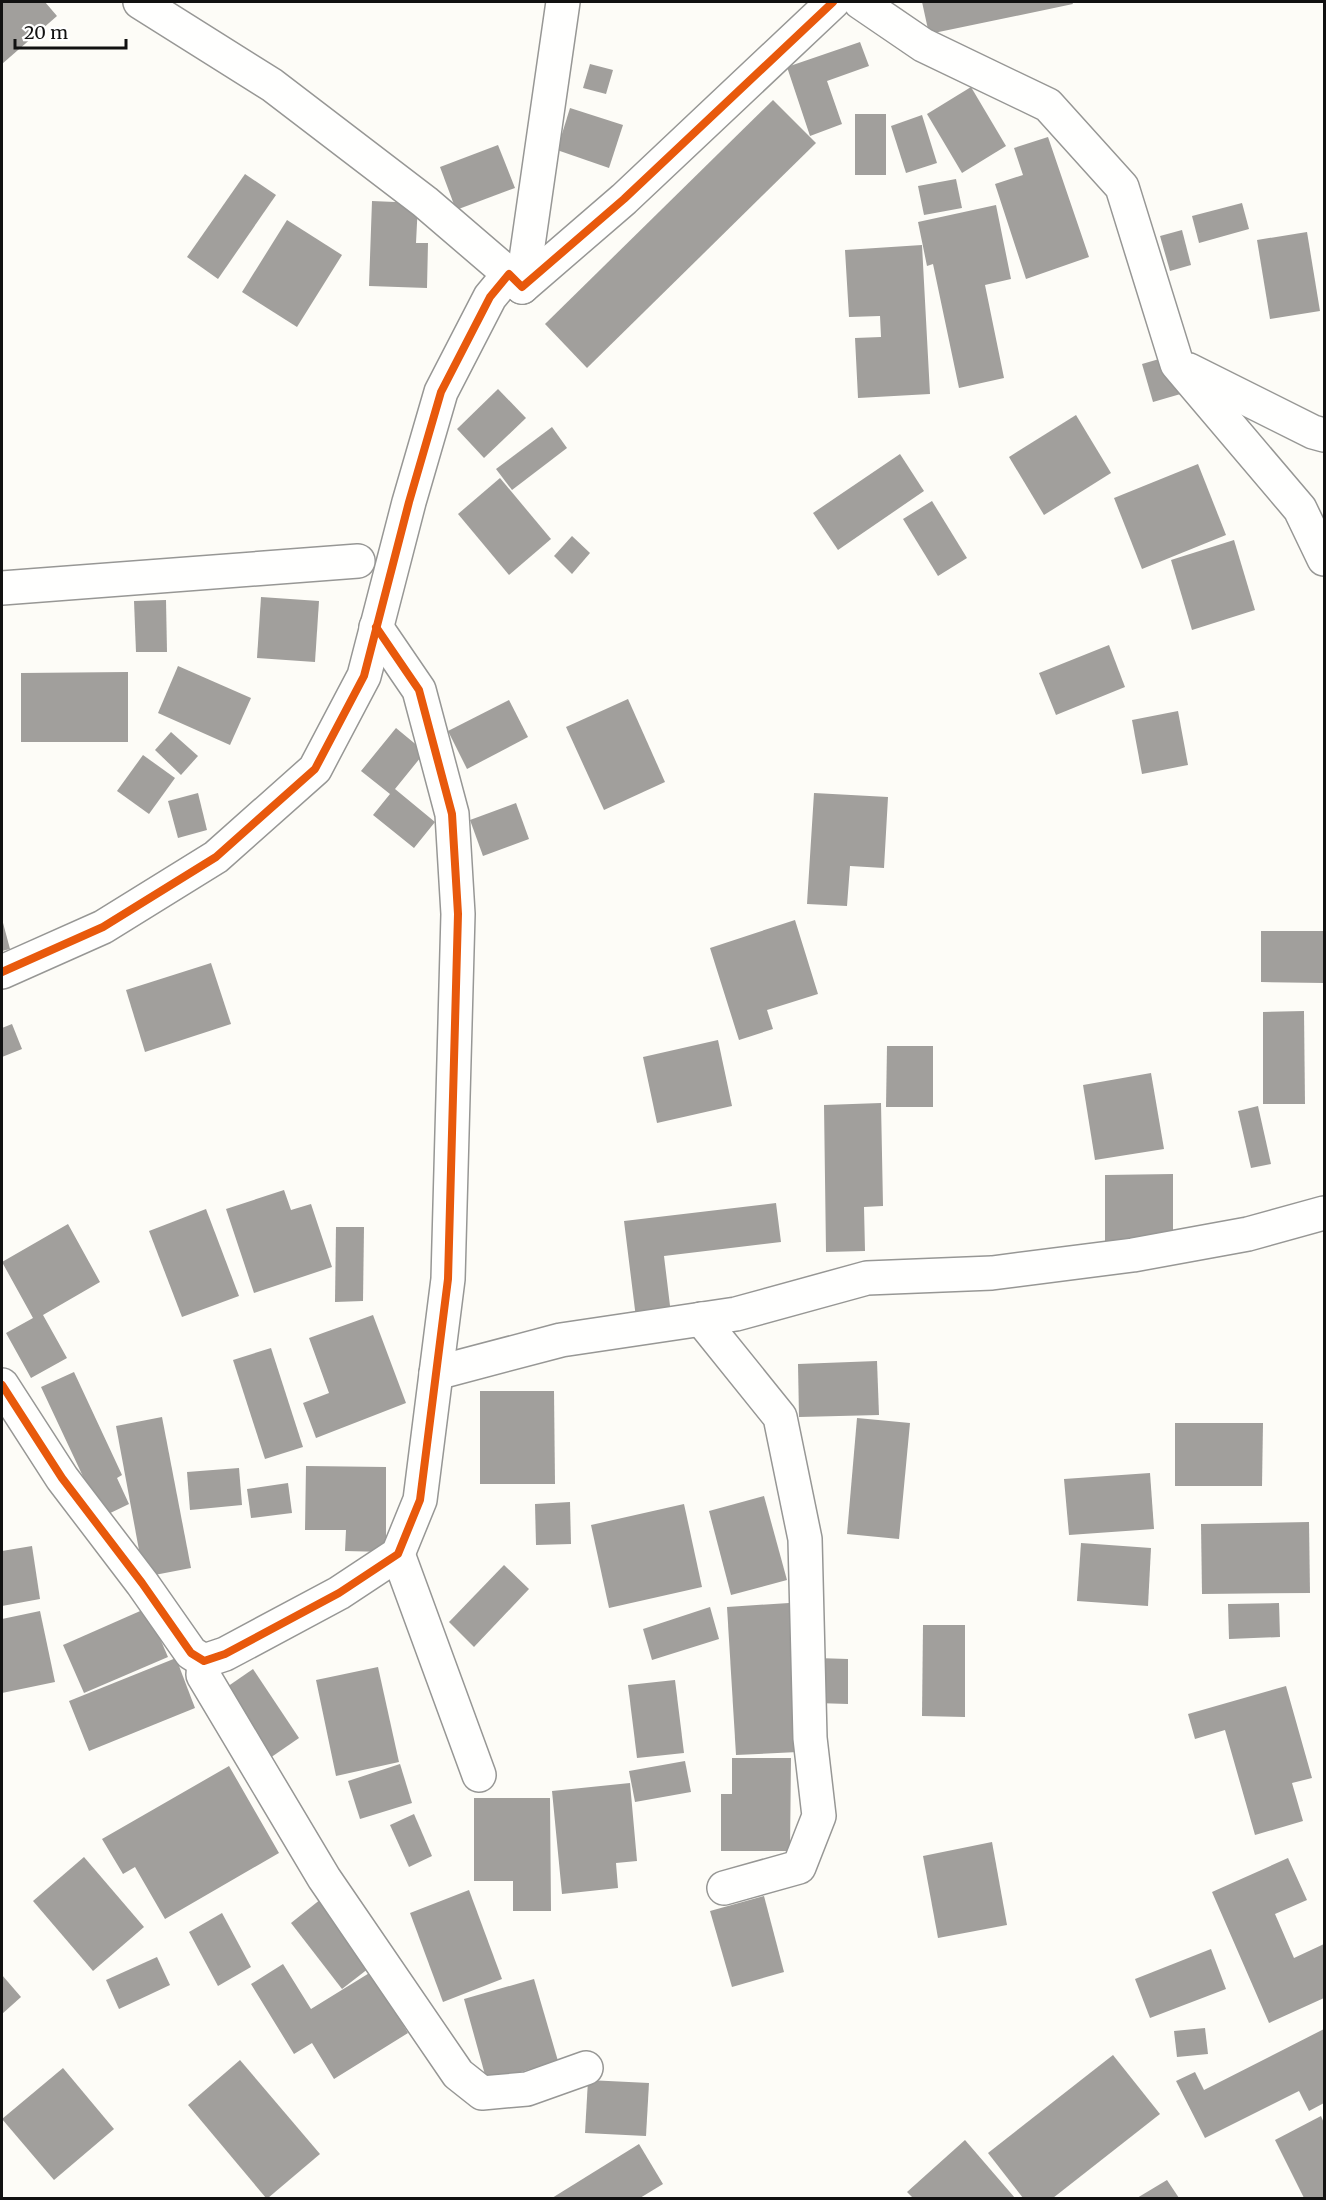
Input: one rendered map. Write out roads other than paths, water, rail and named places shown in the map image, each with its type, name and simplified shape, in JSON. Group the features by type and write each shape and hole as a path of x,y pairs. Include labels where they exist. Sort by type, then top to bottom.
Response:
{"street":[{"path":"140,2 272,85 425,202 516,280"},
{"path":"516,280 563,2"},
{"path":"2,972 103,927 216,858 315,769 364,676 441,392 490,297 624,198 833,2"},
{"path":"860,2 923,45 1048,105 1122,188 1177,364 1300,509 1324,559"},
{"path":"1177,364 1313,432 1324,435"},
{"path":"2,588 358,561"},
{"path":"204,1661 225,1654 329,1598 398,1554 420,1500 448,1279 459,914 452,814 419,690 376,627"},
{"path":"436,1373 561,1340 736,1314 867,1278 992,1273 1133,1255 1248,1234 1324,1213"},
{"path":"701,1319 780,1417 805,1539 810,1738 819,1816 799,1867 724,1888"},
{"path":"2,1385 62,1478 142,1583 191,1653 204,1661"},
{"path":"398,1554 479,1775"},
{"path":"204,1661 203,1675 324,1878 458,2074 482,2093 527,2089 586,2068"}]}
